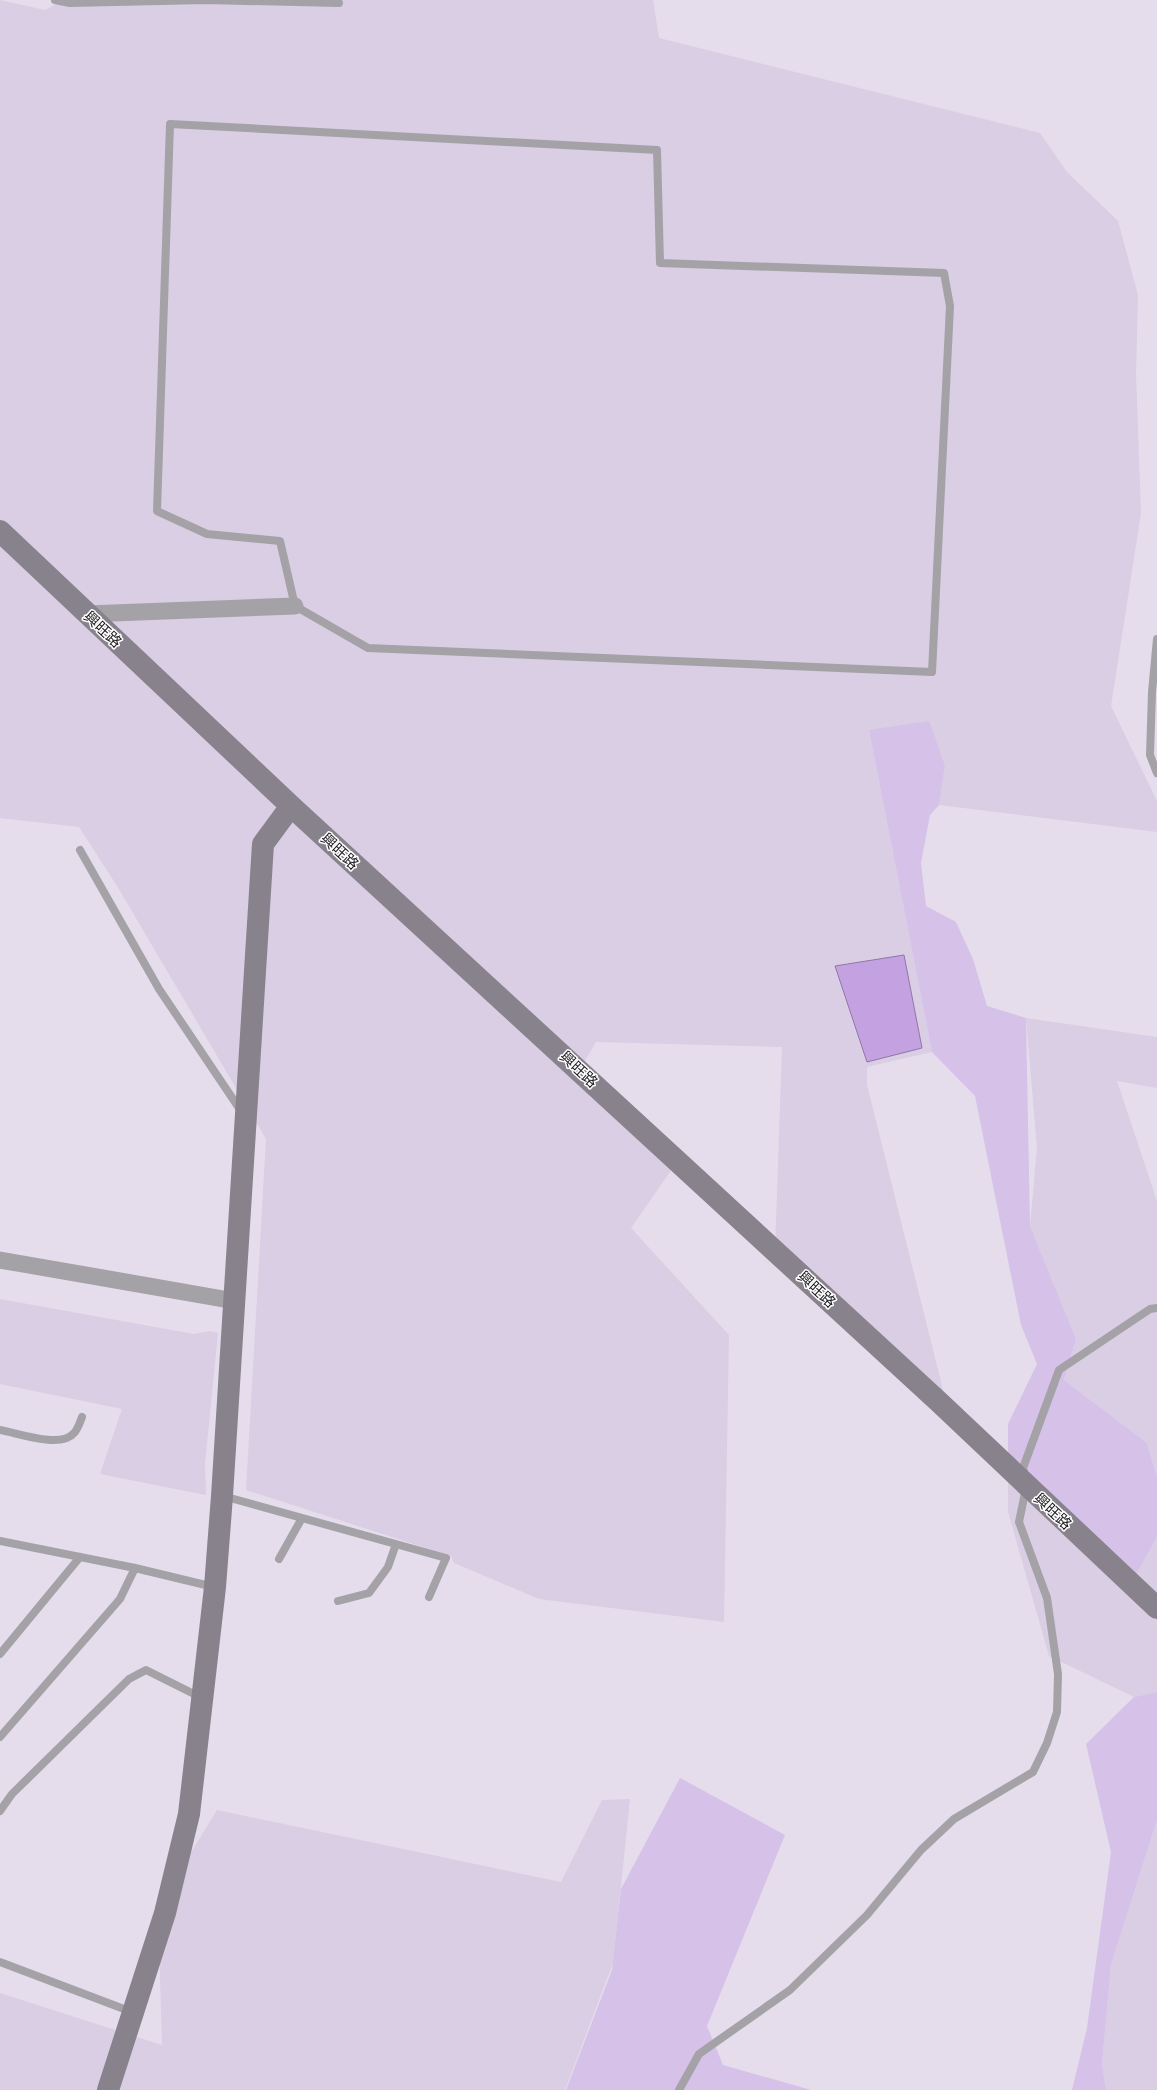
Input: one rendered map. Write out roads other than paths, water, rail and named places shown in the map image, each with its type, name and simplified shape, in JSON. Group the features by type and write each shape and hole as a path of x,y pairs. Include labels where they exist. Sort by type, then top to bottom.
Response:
{"street":[{"name":"興旺路","path":"0,531 291,806 572,1062 1157,1608"},
{"path":"87,614 295,606"},
{"path":"108,2090 165,1913 189,1814 215,1587 222,1496 263,844 291,806"},
{"path":"0,1260 235,1301"}],"lane":[{"path":"55,0 70,3 206,0 339,3"},
{"path":"170,124 657,150 660,263 944,273 950,306 932,672 368,648 295,606 280,541 207,534 156,511 170,124"},
{"path":"1157,639 1152,692 1150,755 1157,773"},
{"path":"80,850 159,989 246,1119"},
{"path":"679,2090 699,2054 790,1990 867,1915 921,1850 954,1819 1033,1772 1047,1743 1056,1712 1058,1674 1047,1598 1019,1522 1026,1485 1023,1468 1059,1370 1150,1309 1157,1308"},
{"path":"0,1430 53,1441 65,1440 74,1433 82,1417"},
{"path":"222,1496 446,1558 430,1597"},
{"path":"279,1559 302,1518"},
{"path":"0,1541 135,1568 215,1587"},
{"path":"338,1601 369,1593 388,1566 396,1544"},
{"path":"0,1654 80,1557"},
{"path":"0,1737 120,1599 135,1568"},
{"path":"0,1812 12,1794 129,1679 146,1670 202,1698"},
{"path":"0,1962 132,2012"}]}
